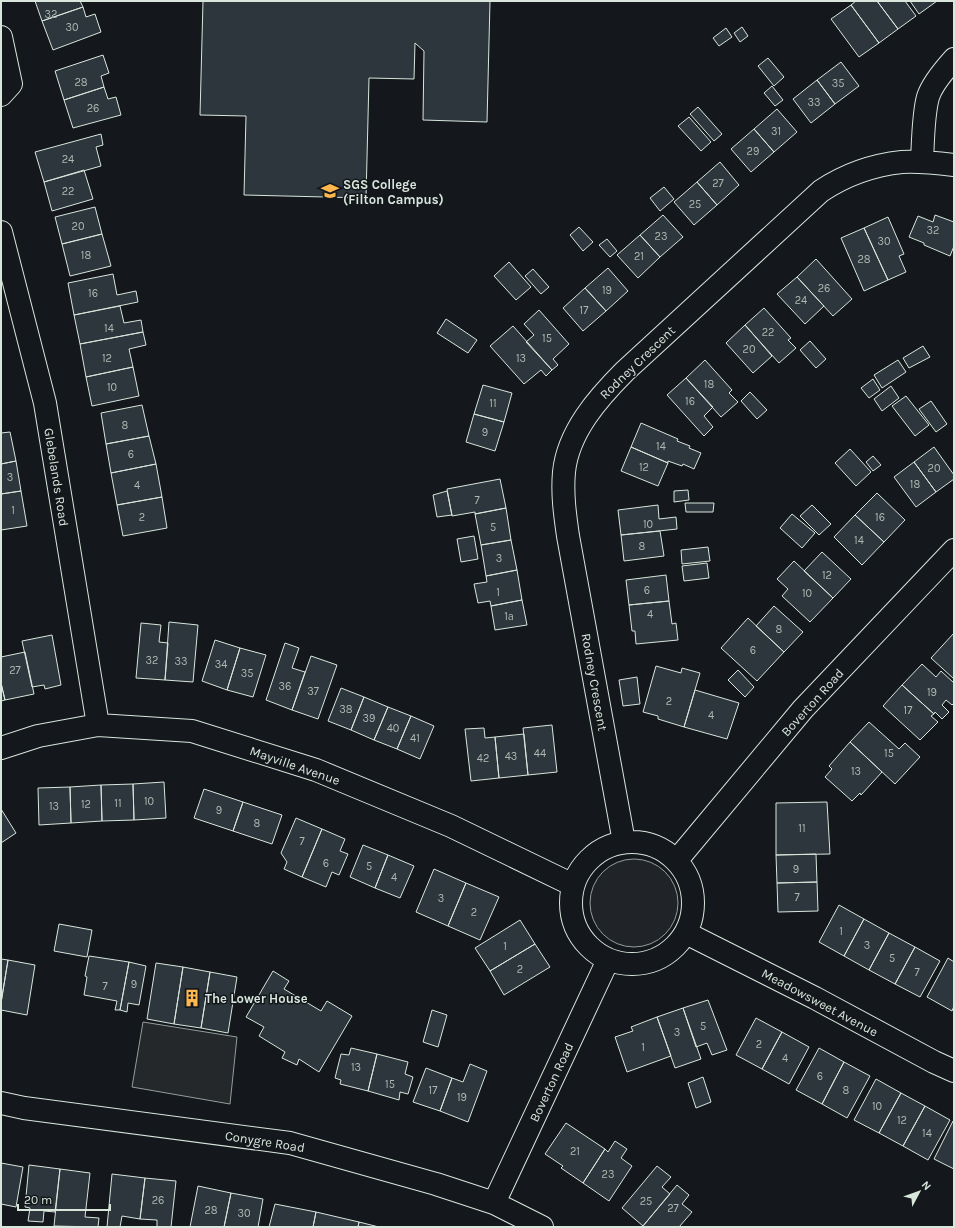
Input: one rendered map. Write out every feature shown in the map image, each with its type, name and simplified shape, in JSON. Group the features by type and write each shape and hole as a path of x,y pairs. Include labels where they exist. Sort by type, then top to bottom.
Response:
{"street":[{"path":"1,37 11,84 1,95"},
{"path":"922,162 928,97 938,77 954,59"},
{"name":"Rodney Crescent","path":"624,842 565,516 563,486 564,470 566,459 578,429 595,404 625,371 821,191 847,176 885,165 902,162 922,162 954,165"},
{"name":"Glebelands Road","path":"1,232 45,403 98,725"},
{"name":"Boverton Road","path":"677,860 804,709 954,550"},
{"name":"Mayville Avenue","path":"1,748 38,736 98,725 192,731 316,770 451,826 573,885"},
{"path":"624,842 643,842 661,848 677,860 688,876 693,895 693,914 686,933 676,947 660,958 638,964 625,964 608,960 593,950 581,936 574,920 571,903 573,885 581,869 592,856 607,846 624,842"},
{"name":"Meadowsweet Avenue","path":"686,933 815,998 934,1062 954,1071"},
{"name":"Boverton Road","path":"494,1203 608,960"},
{"name":"Conygre Road","path":"1,1103 24,1108 290,1143 436,1184 494,1203 542,1227"}],"shaded area":[{"path":"634,859 651,862 665,872 675,886 678,903 675,920 665,934 651,944 634,947 617,944 603,934 593,920 590,903 593,886 603,872 617,862"},
{"path":"143,1022 237,1037 230,1104 132,1087"}],"building":[{"path":"35,1 80,1 83,7 42,21"},
{"path":"203,1 490,1 487,122 423,120 424,51 415,43 414,79 369,78 366,198 244,195 246,116 200,115"},
{"path":"856,1 877,1 898,29 879,43 851,5"},
{"path":"877,1 905,1 916,16 898,29"},
{"path":"910,1 937,1 919,14"},
{"path":"851,5 879,43 859,57 831,19"},
{"path":"83,7 86,17 95,14 101,32 53,50 42,21"},
{"path":"742,27 748,36 740,42 734,33"},
{"path":"726,28 732,37 719,46 713,38"},
{"path":"103,55 109,73 101,76 104,87 64,100 55,71"},
{"path":"768,58 784,77 774,86 758,66"},
{"path":"841,62 859,86 835,104 817,80"},
{"path":"817,80 835,104 811,123 793,99"},
{"path":"772,86 783,100 775,106 764,93"},
{"path":"104,87 108,99 116,97 121,115 73,128 64,100"},
{"path":"698,107 722,134 714,141 690,114"},
{"path":"777,109 797,132 774,152 754,129"},
{"path":"689,117 711,142 701,151 678,126"},
{"path":"754,129 774,152 751,172 731,149"},
{"path":"101,134 103,145 96,147 101,166 44,182 35,152"},
{"path":"720,162 739,185 717,205 697,182"},
{"path":"84,170 93,199 52,211 44,182"},
{"path":"697,182 717,205 694,225 674,202"},
{"path":"664,187 674,199 660,211 650,198"},
{"path":"95,207 102,234 62,244 55,217"},
{"path":"663,215 683,237 660,257 640,235"},
{"path":"935,215 954,222 954,246 950,256 909,237 918,216 933,222"},
{"path":"888,217 904,254 899,256 906,272 888,280 864,228"},
{"path":"579,227 593,242 583,251 570,235"},
{"path":"864,228 888,280 864,291 841,238"},
{"path":"102,234 111,266 70,276 62,244"},
{"path":"640,235 660,257 638,278 617,255"},
{"path":"607,239 617,251 610,257 599,245"},
{"path":"816,259 852,299 833,316 797,277"},
{"path":"509,262 531,287 516,300 494,276"},
{"path":"608,268 628,291 606,311 585,288"},
{"path":"533,269 549,287 541,294 525,276"},
{"path":"113,274 117,295 136,291 138,302 74,315 68,283"},
{"path":"797,277 824,306 805,324 777,294"},
{"path":"585,288 606,311 583,331 563,308"},
{"path":"120,306 124,323 141,320 143,332 80,344 74,315"},
{"path":"764,308 791,338 788,340 796,348 779,363 745,325"},
{"path":"539,310 569,344 553,359 558,365 552,370 526,342 534,335 524,324"},
{"path":"446,319 477,340 468,353 437,333"},
{"path":"745,325 772,356 753,373 726,343"},
{"path":"513,326 552,370 546,376 541,370 524,384 490,346"},
{"path":"143,332 146,345 129,349 133,367 86,377 80,344"},
{"path":"810,341 826,359 816,368 800,350"},
{"path":"923,346 930,357 909,368 903,358"},
{"path":"705,360 732,390 729,393 738,402 721,417 686,378"},
{"path":"898,360 906,372 882,388 874,375"},
{"path":"133,367 139,396 92,406 86,377"},
{"path":"686,378 713,407 704,416 713,427 704,436 667,395"},
{"path":"873,379 880,390 869,398 861,388"},
{"path":"483,385 512,393 504,422 474,414"},
{"path":"891,386 899,398 882,411 874,399"},
{"path":"750,392 767,410 757,419 741,401"},
{"path":"906,396 929,425 915,436 892,406"},
{"path":"931,401 947,424 936,432 919,409"},
{"path":"142,405 149,436 106,444 101,413"},
{"path":"474,414 504,422 495,451 466,442"},
{"path":"641,423 678,439 677,441 690,446 689,448 701,453 694,469 683,464 682,466 668,461 668,463 631,447"},
{"path":"10,432 16,461 1,464 1,433"},
{"path":"149,436 156,464 111,473 106,444"},
{"path":"631,447 668,463 658,486 621,471"},
{"path":"934,447 954,475 954,479 936,492 914,462"},
{"path":"850,449 871,472 856,486 835,463"},
{"path":"873,456 881,465 873,471 866,462"},
{"path":"16,461 21,491 1,494 1,464"},
{"path":"914,462 936,492 916,507 894,477"},
{"path":"156,464 162,497 117,505 111,473"},
{"path":"500,479 506,508 475,514 475,512 452,516 447,489"},
{"path":"688,490 689,500 674,502 674,491"},
{"path":"21,491 27,526 1,530 1,494"},
{"path":"447,491 452,515 437,517 433,495"},
{"path":"877,493 905,520 884,542 855,515"},
{"path":"162,497 167,528 123,536 117,505"},
{"path":"685,503 714,503 713,512 686,512"},
{"path":"658,505 659,519 676,517 677,529 621,535 618,510"},
{"path":"812,505 831,524 819,535 800,516"},
{"path":"506,508 511,540 481,545 475,514"},
{"path":"792,514 815,533 802,548 780,528"},
{"path":"855,515 884,542 862,565 834,537"},
{"path":"660,531 664,556 624,561 621,535"},
{"path":"474,536 478,559 461,562 457,539"},
{"path":"511,540 517,570 486,576 481,545"},
{"path":"708,547 710,561 682,564 681,550"},
{"path":"822,552 851,579 833,598 804,571"},
{"path":"794,561 833,598 810,622 782,596 788,589 777,579"},
{"path":"707,563 709,578 684,581 682,566"},
{"path":"517,570 522,600 491,606 490,601 478,603 474,584 487,582 486,576"},
{"path":"666,575 669,601 629,605 626,580"},
{"path":"522,600 527,625 495,630 491,606"},
{"path":"669,601 672,624 676,623 678,640 636,644 635,631 632,631 629,605"},
{"path":"774,606 803,632 784,652 756,626"},
{"path":"748,618 784,652 757,681 721,648"},
{"path":"169,622 198,625 193,682 165,680"},
{"path":"141,623 161,625 159,642 168,643 165,680 136,678"},
{"path":"954,633 954,679 931,658"},
{"path":"52,635 61,685 45,689 44,685 32,687 22,641"},
{"path":"215,640 240,648 227,690 202,681"},
{"path":"285,643 299,648 292,668 305,672 292,710 266,700"},
{"path":"240,648 266,655 253,697 227,690"},
{"path":"25,652 34,694 5,700 1,683 1,657"},
{"path":"311,656 337,665 318,719 292,710"},
{"path":"922,664 936,677 941,671 954,683 954,703 952,705 946,700 942,705 949,712 942,719 935,712 934,714 902,685"},
{"path":"656,666 681,673 682,668 700,673 684,727 658,719 658,716 643,712"},
{"path":"738,670 754,687 745,697 728,680"},
{"path":"637,677 640,704 623,706 619,680"},
{"path":"1,683 5,700 1,701"},
{"path":"902,685 934,714 931,716 938,722 920,740 883,706"},
{"path":"341,688 364,697 351,730 328,721"},
{"path":"695,690 739,703 727,739 684,727"},
{"path":"364,697 388,707 374,740 351,730"},
{"path":"388,707 411,716 397,749 374,740"},
{"path":"411,716 434,726 420,759 397,749"},
{"path":"869,722 899,749 905,743 920,757 895,784 850,742"},
{"path":"552,725 557,772 528,775 523,728"},
{"path":"484,728 485,738 495,737 499,778 471,781 465,729"},
{"path":"524,734 528,775 499,778 495,737"},
{"path":"850,742 882,772 861,795 860,793 852,801 825,777 832,769 829,766"},
{"path":"164,782 166,818 134,820 133,784"},
{"path":"133,784 134,820 102,821 101,785"},
{"path":"101,785 102,821 71,823 70,787"},
{"path":"70,787 71,823 39,825 38,788"},
{"path":"204,789 243,802 233,831 194,818"},
{"path":"243,802 282,815 272,844 233,831"},
{"path":"827,802 830,854 776,855 776,803"},
{"path":"1,809 16,833 1,843"},
{"path":"296,818 322,829 302,877 284,869 287,862 281,853"},
{"path":"322,829 345,839 340,851 348,854 339,875 332,872 326,887 302,877"},
{"path":"363,845 388,855 375,888 350,877"},
{"path":"816,854 817,882 777,883 776,855"},
{"path":"388,855 414,866 400,898 375,888"},
{"path":"434,869 466,883 448,926 416,912"},
{"path":"817,882 818,911 778,912 777,883"},
{"path":"466,883 499,897 480,940 448,926"},
{"path":"839,905 864,919 844,956 819,942"},
{"path":"864,919 889,933 869,970 844,956"},
{"path":"520,920 535,944 490,971 475,948"},
{"path":"59,924 92,930 87,957 54,951"},
{"path":"889,933 915,947 895,984 869,970"},
{"path":"535,944 550,967 504,995 490,971"},
{"path":"915,947 940,961 920,997 895,984"},
{"path":"89,956 129,962 120,1010 115,1010 117,1001 84,995 87,977 85,976"},
{"path":"948,958 954,962 954,1006 952,1011 927,997"},
{"path":"1,959 8,960 1,1003"},
{"path":"8,960 35,965 27,1015 1,1010"},
{"path":"129,962 146,966 139,1005 128,1003 127,1012 120,1010"},
{"name":"The Lower House","path":"156,963 183,967 174,1024 147,1019"},
{"name":"The Lower House","path":"183,967 210,972 201,1028 174,1024"},
{"path":"273,971 289,981 284,989 321,1011 327,1001 352,1016 319,1072 299,1059 297,1065 282,1058 285,1052 259,1036 264,1027 246,1017"},
{"name":"The Lower House","path":"210,972 237,977 228,1033 201,1028"},
{"path":"708,1000 727,1050 712,1055 707,1043 696,1047 683,1008"},
{"path":"683,1008 701,1059 675,1068 657,1017"},
{"path":"432,1010 447,1015 438,1047 423,1042"},
{"path":"657,1017 671,1056 627,1072 615,1037 633,1031 631,1027"},
{"path":"756,1018 782,1032 762,1069 736,1055"},
{"path":"782,1032 809,1047 789,1084 762,1069"},
{"path":"351,1048 377,1054 368,1091 340,1084 341,1080 335,1078 341,1054 349,1055"},
{"path":"819,1048 844,1062 822,1104 796,1090"},
{"path":"377,1054 408,1062 405,1074 413,1077 408,1094 400,1092 399,1100 368,1091"},
{"path":"844,1062 870,1076 847,1118 822,1104"},
{"path":"470,1064 487,1071 468,1122 440,1111 452,1078 463,1082"},
{"path":"426,1068 452,1078 440,1111 413,1102"},
{"path":"703,1077 711,1102 696,1108 688,1083"},
{"path":"876,1079 901,1093 879,1133 854,1120"},
{"path":"901,1093 925,1106 903,1146 879,1133"},
{"path":"925,1106 950,1120 928,1160 903,1146"},
{"path":"954,1121 954,1169 934,1159"},
{"path":"566,1123 605,1149 583,1183 561,1168 563,1166 545,1154"},
{"path":"615,1141 627,1149 621,1158 632,1166 609,1201 583,1183 605,1149 608,1152"},
{"path":"1,1163 23,1167 16,1207 1,1204"},
{"path":"29,1165 60,1169 55,1212 44,1211 43,1222 28,1221 30,1208 25,1207"},
{"path":"657,1166 671,1177 662,1187 670,1194 643,1226 622,1208"},
{"path":"60,1169 90,1173 85,1217 99,1218 98,1227 54,1226"},
{"path":"112,1174 145,1178 140,1219 122,1216 120,1227 107,1227"},
{"path":"145,1178 176,1181 171,1227 157,1227 157,1220 140,1219"},
{"path":"677,1185 689,1195 682,1204 692,1212 679,1227 643,1226"},
{"path":"198,1186 231,1193 224,1227 190,1227"},
{"path":"231,1193 263,1199 258,1227 224,1227"},
{"path":"275,1204 316,1212 313,1227 269,1227"},
{"path":"316,1212 359,1222 358,1227 313,1227"},
{"path":"359,1222 379,1227 358,1227"}],"place":[{"name":"SGS College (Filton Campus)","path":"330,191"},
{"name":"The Lower House","path":"192,998"}]}
